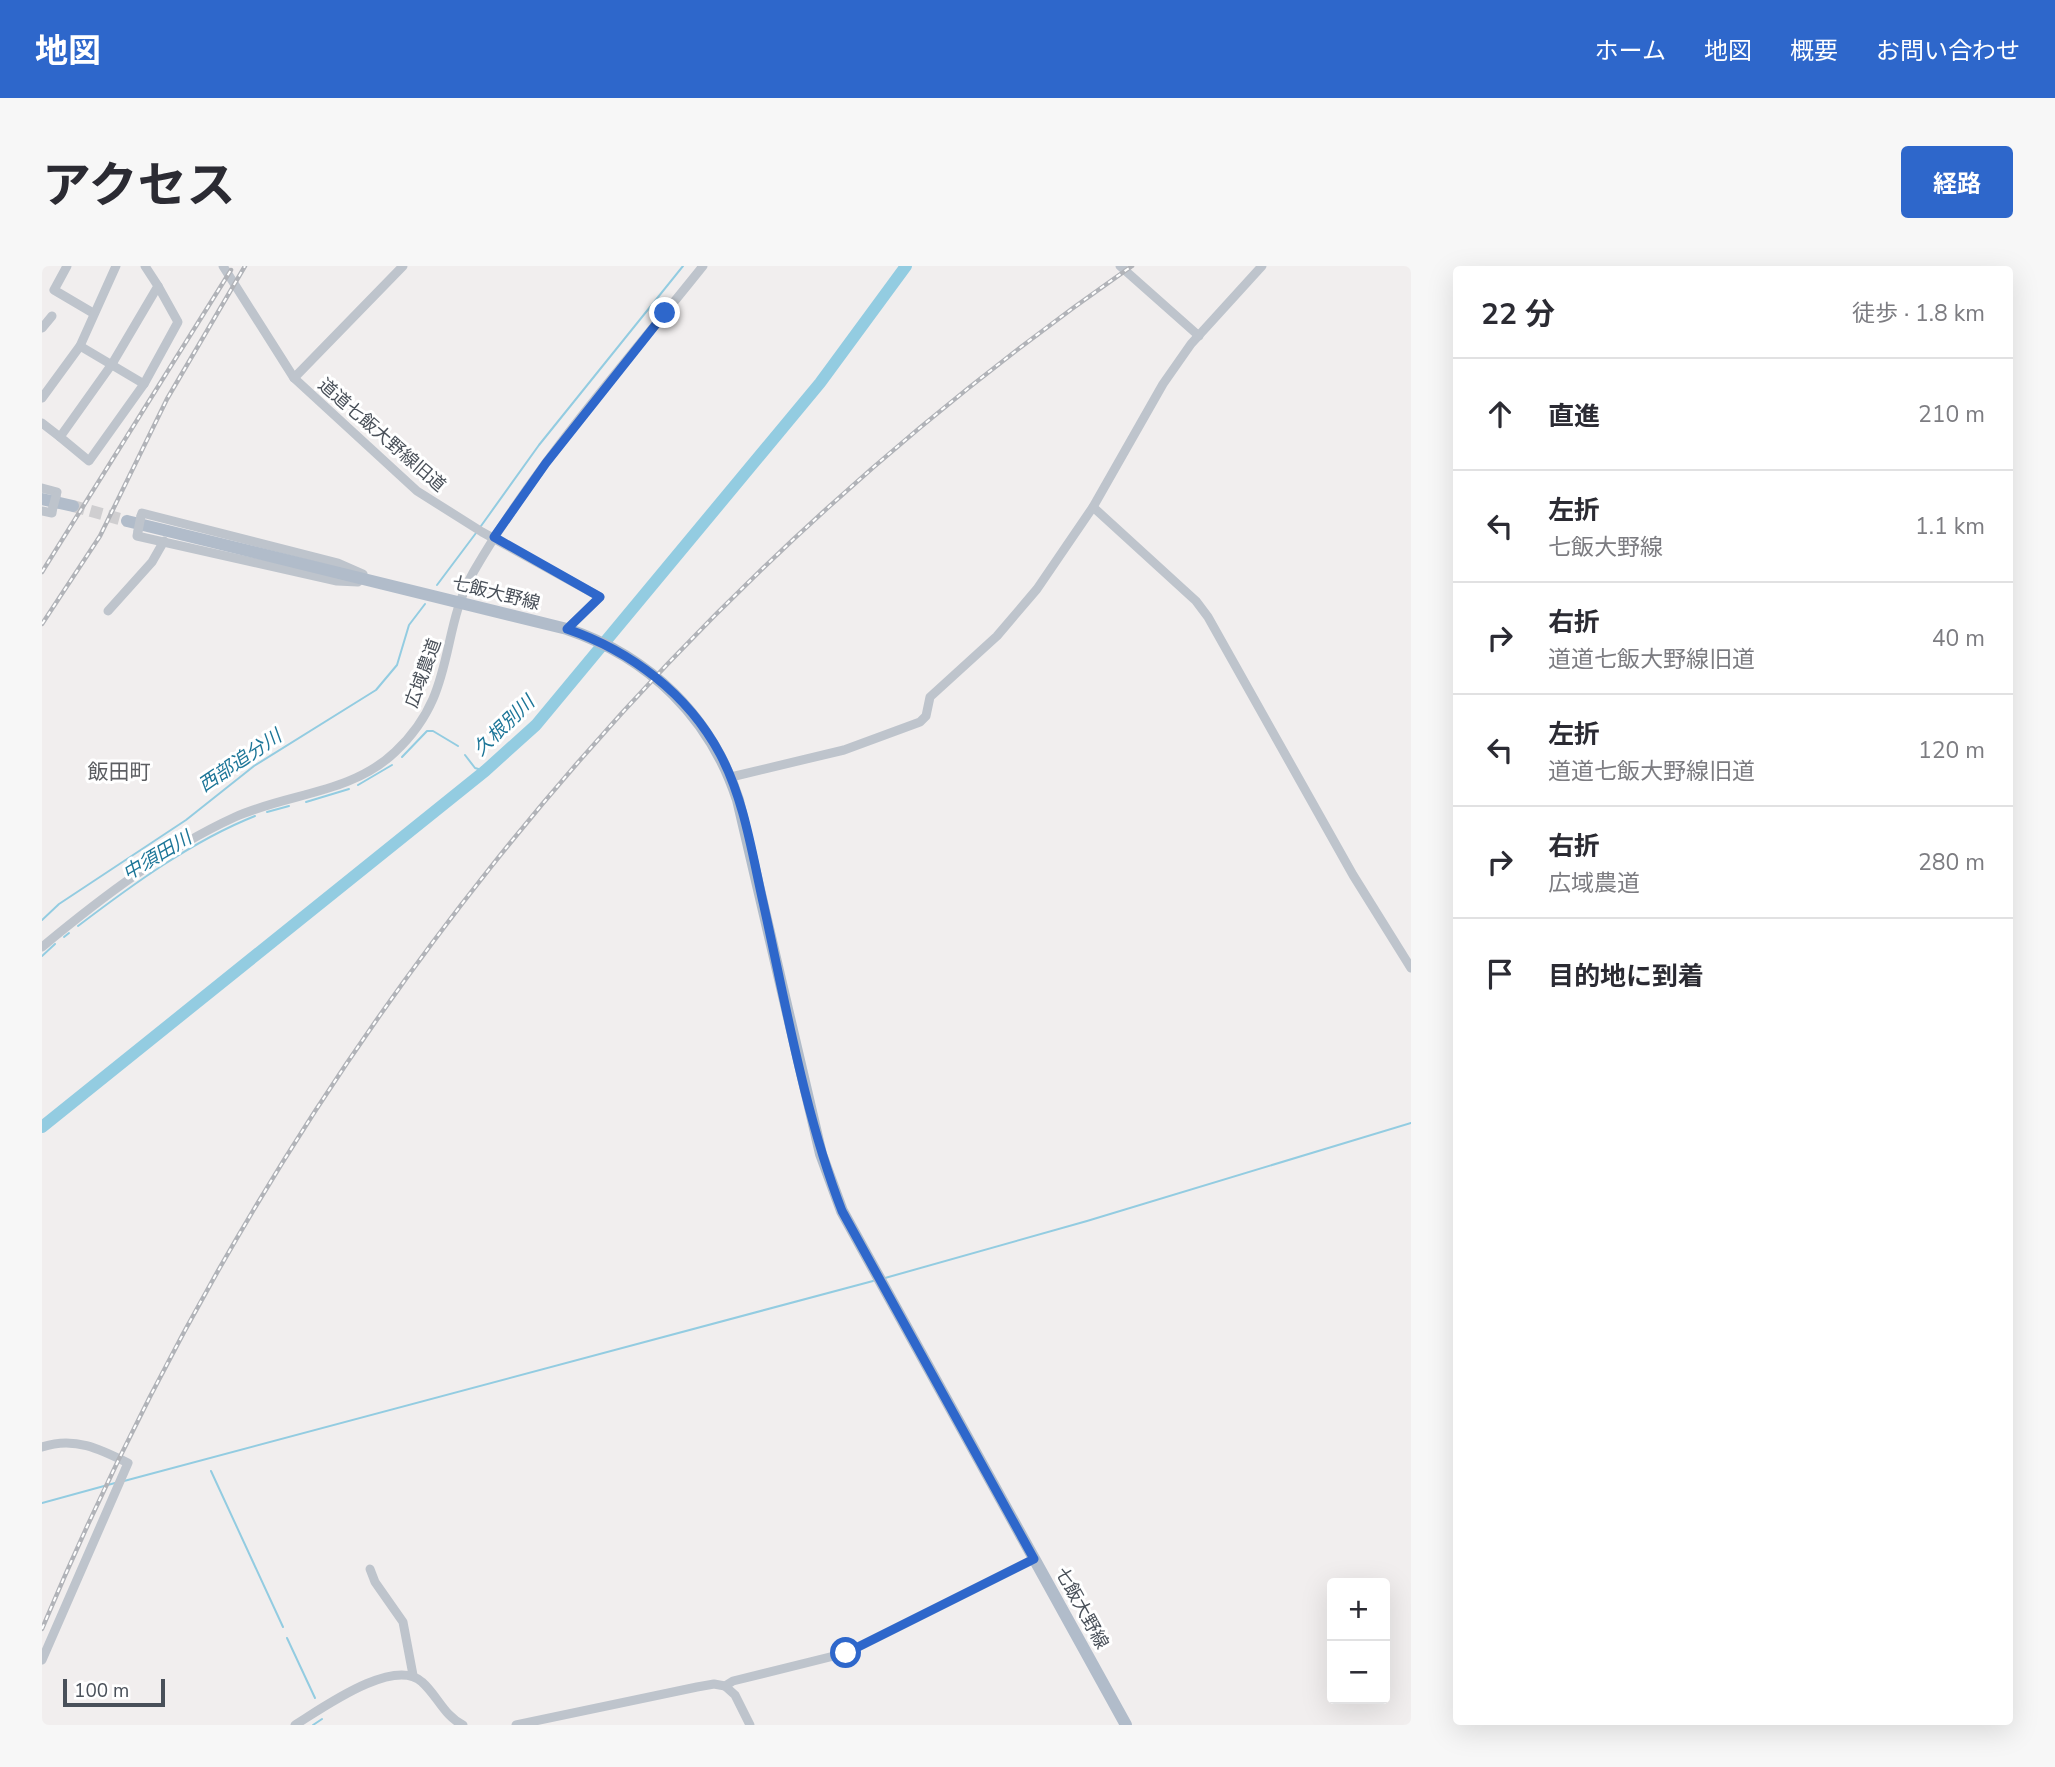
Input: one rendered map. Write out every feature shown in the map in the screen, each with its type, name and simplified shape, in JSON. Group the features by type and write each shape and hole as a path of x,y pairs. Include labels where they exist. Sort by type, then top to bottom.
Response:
{"main road":[{"path":"42,499 73,506"},
{"name":"七飯大野線","path":"127,521 571,631 626,656 672,691 691,711 720,754 731,777 748,835 821,1154 842,1211 1126,1725"}],"street":[{"path":"67,266 54,290 93,313"},
{"path":"42,398 80,346 116,266"},
{"path":"42,423 89,461 144,384 178,322 145,266"},
{"name":"道道七飯大野線旧道","path":"223,266 294,378 417,491 600,597 571,631"},
{"path":"294,378 403,266"},
{"name":"広域農道","path":"42,947 125,883 232,818 258,807 339,786 393,755 421,724 435,698 466,586 494,537 546,463 703,266"},
{"path":"1120,266 1199,336"},
{"path":"731,777 844,751 920,722 926,716 930,697 1012,620 1093,507 1146,409 1199,336 1262,266"},
{"path":"61,437 112,364 158,286"},
{"path":"42,328 52,316"},
{"path":"80,346 144,384"},
{"path":"42,488 57,492 51,513 42,511"},
{"path":"1093,507 1196,601 1208,617 1353,875 1411,968"},
{"path":"142,513 338,563 380,583 337,581 137,536 141,516 142,513"},
{"path":"108,611 152,562 164,541"},
{"path":"42,1447 60,1442 86,1444 128,1463 42,1660"},
{"path":"725,1686 733,1681 859,1648 1034,1559"},
{"path":"370,1569 381,1592 403,1622 413,1675 451,1716 463,1725"},
{"path":"295,1725 335,1699 378,1680 398,1674 413,1675"},
{"path":"516,1725 714,1684 725,1686 734,1695 750,1725"}],"waterway":[{"name":"西部追分川","path":"481,526 539,445 683,266"},
{"name":"久根別川","path":"42,1127 485,771 536,725 820,383 906,266"},
{"name":"西部追分川","path":"437,585 476,533"},
{"name":"西部追分川","path":"42,920 59,904 186,820 254,766 376,690 397,665 409,625 425,604"},
{"name":"中須田川","path":"402,757 427,731 433,731 458,746"},
{"name":"中須田川","path":"465,755 475,768 485,771"},
{"name":"中須田川","path":"358,785 392,765"},
{"name":"中須田川","path":"306,802 349,789"},
{"name":"中須田川","path":"267,812 289,806"},
{"name":"中須田川","path":"78,926 186,851 255,816"},
{"name":"中須田川","path":"64,937 69,933"},
{"name":"中須田川","path":"42,956 55,944"},
{"path":"885,1278 1087,1221 1411,1123"},
{"path":"124,1481 873,1281"},
{"path":"211,1471 283,1627"},
{"path":"42,1503 115,1483"},
{"path":"287,1638 315,1698"},
{"path":"313,1725 322,1719"}],"tunnel":[{"path":"73,506 127,521"}],"railway":[{"path":"42,624 100,536 167,399 245,266"},
{"path":"42,1629 135,1426 241,1231 359,1046 489,869 632,702 786,546 953,400 1132,266"},
{"path":"42,572 231,270"}],"district":[{"name":"飯田町","path":"119,772"}],"route":[{"path":"665,313 546,463 494,537 600,597 567,629 601,642 626,656 664,684 679,697 704,727 720,754 731,777 748,835 821,1154 842,1211 879,1283 1034,1559 846,1653"}]}
